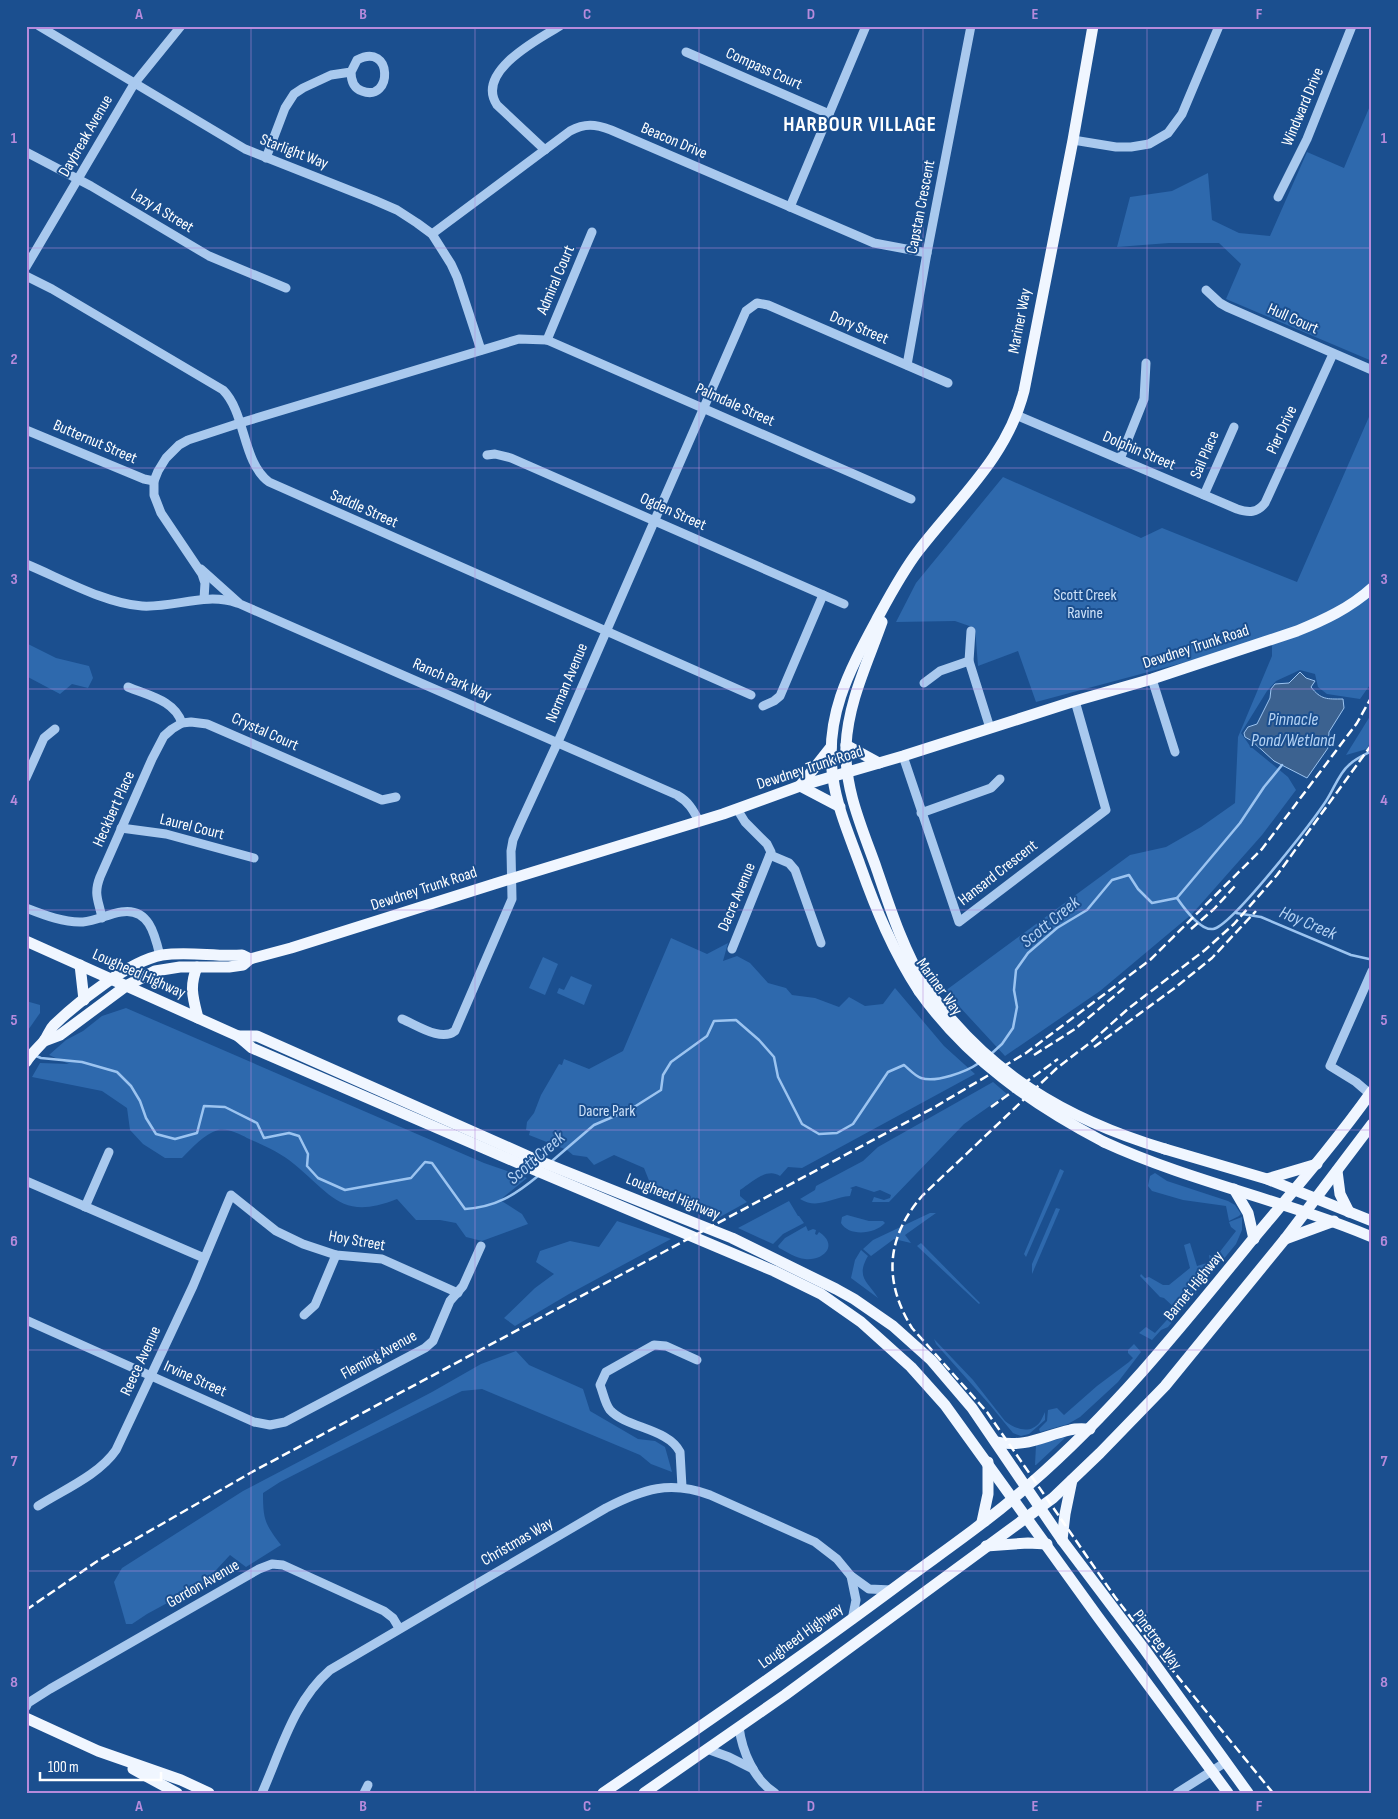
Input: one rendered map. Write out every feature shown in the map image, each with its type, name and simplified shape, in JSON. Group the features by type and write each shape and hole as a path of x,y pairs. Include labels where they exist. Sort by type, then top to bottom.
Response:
{"main road":[{"name":"Mariner Way","path":"1093,26 1073,140 1024,391 1008,434 993,459 919,550 896,585 850,671 843,687 834,721 831,746 832,778 840,807 882,924 900,961 922,989 953,1022 996,1063 1033,1090 1088,1121 1117,1134 1267,1179 1372,1222"},
{"name":"Mariner Way","path":"896,585 853,703 846,745 847,774 854,802 900,935 922,989 944,1025 968,1049 1017,1090 1057,1117 1097,1138 1160,1166 1306,1211 1372,1237"},
{"name":"Dewdney Trunk Road","path":"43,1042 60,1035 126,986 155,972 180,967 229,967 243,965 250,958 291,948 700,821 800,786 847,774 1075,701 1152,679 1297,631 1343,609 1372,588"},
{"path":"846,745 879,763"},
{"path":"831,746 800,786 840,807"},
{"name":"Lougheed Highway","path":"26,941 238,1036 257,1036 528,1162 774,1271 821,1294 861,1322 922,1378 945,1405 1027,1516"},
{"name":"Dewdney Trunk Road","path":"26,1062 43,1042 52,1027 111,980 144,960 160,956 196,953 225,956 242,955 250,958"},
{"path":"80,965 84,1000"},
{"path":"197,967 192,980 192,990 198,1018"},
{"name":"Barnet Highway","path":"1027,1487 1090,1428 1169,1342 1296,1190 1371,1092"},
{"path":"644,1793 849,1648 1053,1498 1165,1386 1285,1239 1372,1124"},
{"path":"1267,1179 1317,1164"},
{"path":"1337,1171 1340,1194 1349,1212"},
{"name":"Lougheed Highway","path":"552,1172 732,1238 854,1299 893,1326 931,1360 966,1401 1040,1507"},
{"path":"1234,1189 1248,1213 1254,1239"},
{"path":"1285,1239 1334,1221"},
{"path":"996,1442 1020,1444 1072,1429 1090,1428"},
{"path":"982,1522 988,1494 988,1462"},
{"path":"1062,1540 1072,1480"},
{"name":"Lougheed Highway","path":"603,1793 718,1716 852,1620 1027,1487"},
{"name":"Pinetree Way","path":"1040,1507 1062,1540 1248,1793"},
{"name":"Pinetree Way","path":"1027,1516 1207,1770 1228,1793"},
{"path":"986,1546 1028,1543 1047,1544"},
{"path":"26,1718 98,1751 177,1793"},
{"path":"98,1751 181,1780 209,1793"}],"street":[{"name":"Starlight Way","path":"39,26 236,145 397,210 432,234 446,255 457,277 480,350"},
{"name":"Daybreak Avenue","path":"26,267 134,84 181,26"},
{"path":"545,150 497,105 492,93 499,73 510,60 526,46 560,26"},
{"path":"790,207 866,26"},
{"name":"Capstan Crescent","path":"907,365 972,26"},
{"path":"1073,140 1116,147 1131,147 1149,144 1168,133 1182,114 1218,26"},
{"name":"Windward Drive","path":"1278,197 1307,139 1352,26"},
{"name":"Compass Court","path":"686,52 829,114"},
{"path":"266,158 285,108 294,94 332,75 351,72"},
{"name":"Beacon Drive","path":"432,234 579,126 593,124 874,243 927,253"},
{"name":"Lazy A Street","path":"26,152 79,179 209,256 286,288"},
{"name":"Admiral Court","path":"547,340 592,232"},
{"name":"Saddle Street","path":"26,276 52,289 219,388 230,399 257,468 268,482 751,695"},
{"name":"Hull Court","path":"1206,290 1226,307 1372,370"},
{"name":"Dory Street","path":"757,304 768,304 948,382"},
{"name":"Norman Avenue","path":"402,1019 442,1036 455,1031 512,899 513,840 744,314 749,307 757,304"},
{"path":"154,482 166,458 179,445 188,440 519,339 547,340"},
{"name":"Palmdale Street","path":"547,340 911,500"},
{"name":"Pier Drive","path":"1251,512 1261,507 1264,503 1333,354"},
{"path":"1120,459 1144,398 1146,363"},
{"name":"Dolphin Street","path":"1016,414 1237,509 1251,512"},
{"name":"Sail Place","path":"1204,495 1234,427"},
{"name":"Butternut Street","path":"26,430 154,482"},
{"name":"Ogden Street","path":"487,455 495,454 512,458 844,604"},
{"name":"Ranch Park Way","path":"154,482 154,495 161,513 194,561 204,580 204,599"},
{"name":"Ranch Park Way","path":"194,561 240,604 677,795 686,800 700,821"},
{"path":"26,564 105,598 122,603 152,606 204,599 227,600 240,604"},
{"path":"763,706 774,702 780,696 823,596"},
{"path":"970,631 969,661 990,728"},
{"path":"924,683 940,671 969,661"},
{"path":"1152,679 1174,752"},
{"path":"128,687 171,705 179,715 182,723"},
{"name":"Hansard Crescent","path":"903,756 959,922 1106,810 1075,701"},
{"name":"Crystal Court","path":"182,723 208,724 382,800 396,797"},
{"name":"Heckbert Place","path":"102,918 96,897 96,888 160,744 168,732 182,723"},
{"path":"26,778 44,738 54,728"},
{"path":"921,813 991,788 1000,779"},
{"name":"Dacre Avenue","path":"732,949 770,855 769,847 745,822 737,809"},
{"name":"Laurel Court","path":"122,828 166,834 254,858"},
{"path":"770,855 789,863 795,870 821,943"},
{"path":"26,908 65,921 81,922 120,912 135,913 143,916 154,932 160,956"},
{"path":"1371,972 1330,1066 1371,1092"},
{"path":"85,1206 109,1152"},
{"path":"26,1181 204,1258"},
{"name":"Hoy Street","path":"231,1195 276,1231 303,1244 336,1256 382,1259 458,1293"},
{"name":"Reece Avenue","path":"38,1506 94,1472 113,1455 120,1445 231,1195"},
{"name":"Fleming Avenue","path":"270,1425 286,1422 425,1348 433,1340 450,1301 463,1286 481,1246"},
{"path":"304,1315 315,1304 336,1256"},
{"name":"Irvine Street","path":"26,1320 254,1422 270,1425"},
{"path":"682,1487 678,1447 663,1436 620,1417 610,1410 600,1384 606,1372 654,1345 666,1346 697,1360"},
{"name":"Christmas Way","path":"262,1793 298,1710 316,1683 340,1663 626,1498 650,1489 682,1487 710,1495 808,1538 831,1553 851,1576 869,1588 892,1590"},
{"name":"Gordon Avenue","path":"26,1707 28,1703 50,1689 259,1569 272,1564 283,1565 384,1610 399,1628"},
{"name":"Christmas Way","path":"851,1576 856,1600 852,1620"},
{"path":"739,1727 743,1747 753,1770 771,1792"},
{"path":"707,1749 729,1757 753,1770"},
{"path":"1207,1770 1219,1752"},
{"path":"1177,1793 1207,1770 1226,1762"}],"green space":[{"path":"1372,101 1372,174 1370,179 1372,180 1372,361 1226,299 1241,264 1219,243 1169,243 1117,247 1130,197 1172,191 1208,173 1212,220 1239,233 1270,236 1307,152 1344,168"},
{"name":"Scott Creek Ravine","path":"1372,410 1372,682 1360,699 1327,694 1318,687 1315,674 1300,670 1276,681 1267,691 1241,733 1250,746 1288,777 1296,790 1262,835 1192,914 1100,991 1005,1056 945,991 1130,855 1166,847 1201,827 1235,803 1238,737 1272,656 1272,639 1036,702 1018,651 978,666 975,628 955,621 896,622 916,583 1003,477 1141,538 1162,528 1297,582"},
{"path":"26,643 56,658 89,666 93,678 88,688 72,684 60,694 26,676"},
{"path":"1372,713 1372,739 1367,749 1346,755"},
{"name":"Dacre Park","path":"671,938 707,954 728,943 723,961 737,956 750,963 768,983 786,988 792,995 815,998 839,1007 849,997 865,1006 883,1004 895,988 944,1046 975,1074 802,1168 788,1167 780,1176 770,1173 765,1174 740,1190 740,1196 747,1202 720,1217 650,1183 644,1168 614,1155 594,1165 587,1157 573,1155 567,1150 529,1135 530,1131 526,1130 527,1122 534,1113 541,1095 559,1064 562,1065 564,1059 589,1069 623,1051"},
{"path":"543,957 558,964 545,995 529,988"},
{"path":"571,976 592,985 584,1005 557,993 559,988 564,990"},
{"path":"26,1001 40,1005 40,1013 26,1033"},
{"path":"126,1008 484,1163 527,1178 500,1200 522,1214 528,1224 482,1241 466,1237 456,1223 440,1220 416,1220 397,1199 378,1205 350,1206 329,1194 283,1156 241,1135 225,1130 218,1130 208,1135 182,1158 165,1158 143,1144 130,1130 127,1108 102,1091 32,1077 40,1063 69,1064 49,1055 66,1040 83,1031 102,1016"},
{"path":"993,1082 1007,1094 964,1124 889,1202 872,1202 874,1197 884,1200 890,1198 891,1195 880,1190 874,1192 856,1186 850,1188 852,1189 850,1196 825,1202 813,1203 800,1199 815,1190 816,1186 863,1161 878,1147"},
{"path":"1060,1169 1064,1171 1026,1257 1024,1254"},
{"path":"1155,1173 1167,1181 1228,1201 1235,1205 1241,1214 1229,1221 1226,1206 1183,1200 1152,1191 1148,1186 1150,1176"},
{"path":"789,1201 804,1223 783,1234 773,1244 738,1228"},
{"path":"1056,1208 1060,1209 1032,1274 1032,1264"},
{"path":"930,1213 936,1213 905,1235 911,1243 894,1239 871,1256 863,1249 873,1240"},
{"path":"847,1215 869,1221 883,1221 885,1223 881,1227 869,1232 856,1232 841,1223 842,1217"},
{"path":"1242,1217 1242,1230 1236,1244 1183,1309 1176,1309 1164,1298 1160,1297 1140,1276 1141,1274 1145,1278 1149,1277 1163,1285 1169,1285 1190,1268 1184,1245 1190,1243 1197,1266 1210,1262 1209,1255 1215,1258 1236,1231 1229,1222"},
{"path":"617,1221 671,1239 569,1294 515,1326 504,1318 535,1288 554,1274 536,1262 540,1251 570,1241 599,1247"},
{"path":"806,1226 808,1231 816,1230 815,1234 817,1235 819,1232 828,1242 827,1251 823,1255 812,1259 805,1259 779,1248 778,1246 785,1238"},
{"path":"921,1243 980,1303 979,1304 917,1246"},
{"path":"861,1250 868,1256 864,1264 863,1275 867,1284 878,1298 851,1278 855,1260"},
{"path":"1175,1311 1181,1311 1168,1327 1161,1330 1152,1340 1139,1333 1146,1327 1155,1333"},
{"path":"934,1339 973,1380 1005,1421 1013,1426 1027,1430 1040,1422 1045,1412 1045,1420 1029,1434 1021,1436 1013,1433 936,1344"},
{"path":"1134,1344 1141,1352 1118,1382 1080,1417 1068,1424 1040,1432 1039,1429 1047,1421 1048,1410 1057,1408 1064,1415 1133,1358 1128,1353 1128,1350"},
{"path":"516,1351 529,1365 583,1389 590,1411 638,1439 655,1441 665,1447 672,1472 651,1464 640,1455 482,1389 462,1391 280,1482 263,1493 266,1521 271,1532 281,1545 246,1567 230,1555 204,1583 132,1624 126,1624 114,1582 122,1568 243,1491 432,1392 481,1364"},
{"path":"1066,1437 1036,1465 1035,1465 1036,1445"}],"water":[{"name":"Pinnacle Pond/Wetland","path":"1300,672 1306,678 1315,681 1311,687 1321,697 1343,699 1344,708 1329,732 1328,748 1307,778 1274,761 1245,737 1244,733 1248,727 1257,724 1270,698 1271,689 1275,684 1289,683"}],"waterway":[{"name":"Scott Creek","path":"1177,898 1193,918 1208,929 1213,929 1222,924 1253,894 1304,831 1324,804 1345,769 1351,763 1372,751"},
{"path":"1177,898 1240,823 1264,787 1282,765"},
{"name":"Scott Creek","path":"991,1054 1002,1044 1013,1028 1017,1007 1014,990 1016,970 1028,953 1057,928 1087,910 1112,880 1129,875 1138,889 1152,903 1177,898"},
{"name":"Hoy Creek","path":"1236,913 1261,917 1351,955 1369,959"},
{"name":"Scott Creek","path":"552,1161 594,1125 631,1109 661,1090 663,1075 671,1062 707,1036 714,1021 736,1020 759,1040 774,1057 778,1077 802,1124 819,1134 837,1133 853,1124 888,1072 904,1065 921,1078 935,1079 959,1073 979,1063"},
{"name":"Scott Creek","path":"36,1056 82,1062 117,1072 131,1086 156,1134 175,1139 197,1133 204,1106 225,1107 257,1123 264,1138 289,1133 299,1136 308,1154 307,1166 318,1178 345,1190 411,1178 425,1162 432,1163 465,1209 496,1203 521,1189 538,1176"}],"railway":[{"path":"26,1610 96,1562 252,1472 933,1108 1026,1053 1150,960 1262,849 1357,723 1372,696"},
{"path":"1273,1793 1115,1597 987,1412 912,1328 896,1293 893,1260 896,1243 902,1227 923,1195 1057,1068 1091,1042 1129,1008 1205,950 1234,924 1277,875 1372,744"},
{"path":"1191,929 1214,909 1236,885"},
{"path":"1094,1047 1212,958 1256,911"},
{"path":"1034,1055 1075,1029 1124,988"},
{"path":"991,1107 1058,1059"}],"district":[{"name":"HARBOUR VILLAGE","path":"860,124"}]}
